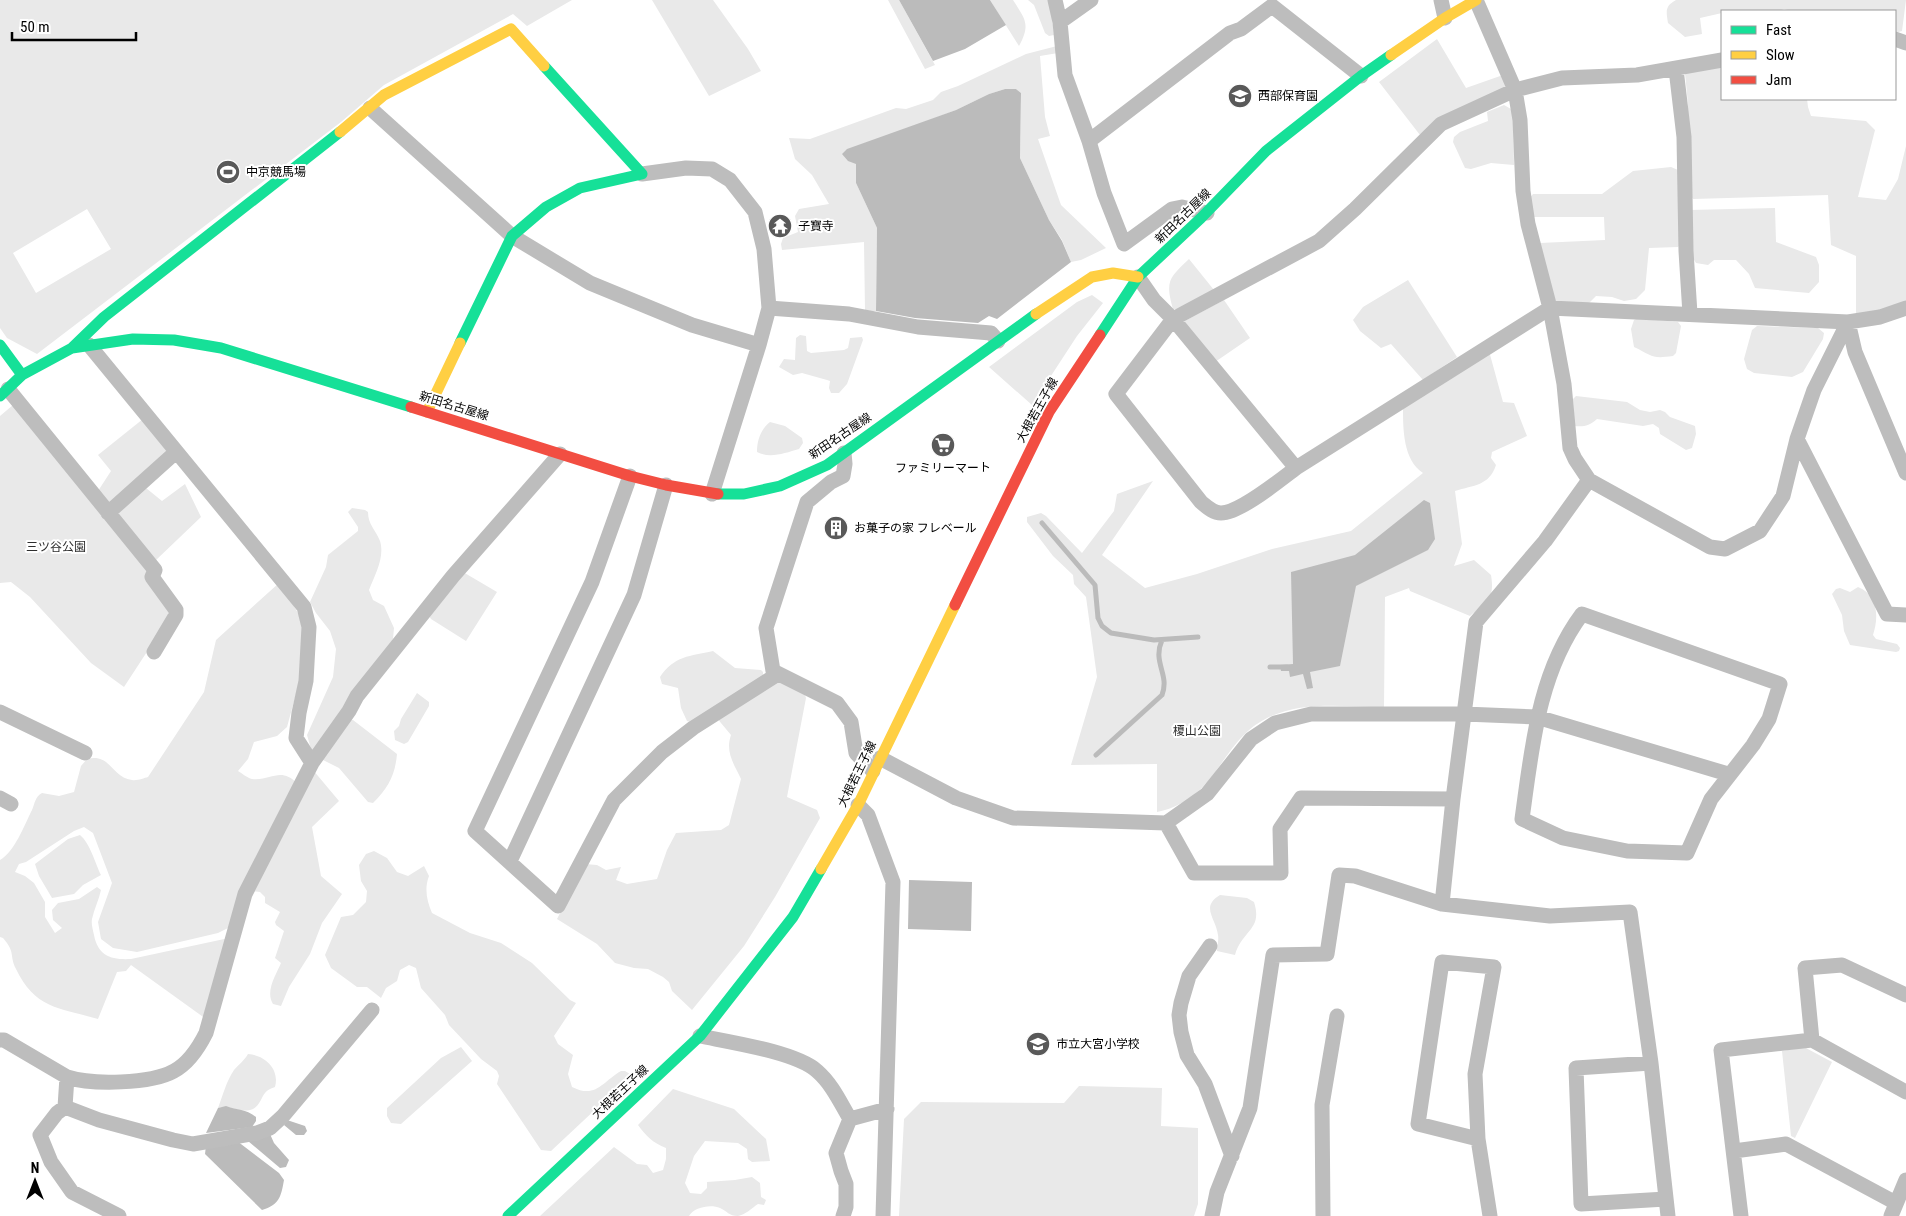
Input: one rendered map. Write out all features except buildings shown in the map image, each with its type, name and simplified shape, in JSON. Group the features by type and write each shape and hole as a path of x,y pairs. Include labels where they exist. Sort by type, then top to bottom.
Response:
{"street":[{"path":"1055,0 1060,22 1065,75 1089,142 1104,193 1124,244 1172,209 1182,207 1207,213"},
{"path":"1060,22 1091,0"},
{"path":"1441,0 1446,18"},
{"path":"1476,0 1515,90 1520,120 1523,191 1528,224 1550,308 1564,384 1570,448 1574,459 1589,480 1710,547 1725,549 1760,531 1783,496 1797,439 1814,390 1848,322"},
{"name":"新田名古屋線","path":"4,392 22,375 72,348 132,339 174,340 221,348 630,476 666,485 712,494 744,494 780,486 827,465 1044,308 1092,277 1112,273 1138,277 1207,213 1266,151 1361,76 1446,18 1476,0"},
{"path":"1089,142 1230,33 1241,29 1272,6 1361,76"},
{"path":"72,348 104,317 384,95 511,30 642,174"},
{"path":"1721,60 1637,75 1562,78 1515,90 1441,124 1319,241 1173,319 1116,394 1200,502 1212,511 1222,513 1238,510 1296,468 1550,308 1848,322 1880,317 1906,308"},
{"path":"1676,69 1684,137 1686,251 1690,314"},
{"path":"370,108 512,236 590,283 692,325 759,345"},
{"path":"427,412 512,236 546,207 580,188 642,174 686,168 712,169 730,180 755,212 764,248 769,308 712,494"},
{"path":"1138,277 1154,300 1173,319 1296,468"},
{"name":"大根若王子線","path":"508,1216 700,1036 793,917 858,805 1049,412 1138,277"},
{"path":"769,308 849,314 918,327 991,333 998,341"},
{"path":"1848,322 1855,352 1906,473"},
{"path":"89,344 304,606 308,627 306,681 296,738 312,763"},
{"path":"0,345 22,375"},
{"path":"4,392 108,513 154,570 152,577 176,610 176,615 154,652"},
{"path":"1797,439 1887,614 1906,615"},
{"path":"108,513 176,452"},
{"path":"844,453 843,476 831,482 807,502 772,607 766,628 773,671 837,702 851,722 856,753 877,765 956,798 1013,818 1166,822 1207,794 1251,739 1275,723 1311,714 1464,714 1537,717 1728,774"},
{"path":"0,1040 67,1077 81,1081 127,1081 145,1079 175,1071 197,1050 206,1033 245,894 312,763 349,711 357,696 453,576 560,454"},
{"path":"630,476 592,582 475,830 558,906 614,800 662,752 693,728 778,674"},
{"path":"1442,904 1452,798 1476,622 1545,542 1589,480"},
{"path":"510,861 634,595 666,485"},
{"path":"1582,614 1780,684 1769,718 1753,745 1728,774 1711,798 1688,853 1627,851 1563,838 1522,819 1537,717 1550,674 1569,631 1582,614"},
{"path":"0,712 85,753"},
{"path":"1166,822 1194,873 1281,873 1280,829 1301,798 1452,798"},
{"path":"858,805 868,814 893,882 884,1216"},
{"path":"1212,1216 1217,1192 1250,1108 1273,955 1327,954 1339,875 1355,876 1442,904 1550,916 1630,912 1651,1063 1668,1216"},
{"path":"1210,946 1189,976 1181,1003 1181,1032 1187,1055 1205,1084 1232,1156"},
{"path":"1478,1140 1418,1124 1442,962 1494,967 1475,1074 1478,1140 1490,1216"},
{"path":"1812,1040 1804,968 1842,965 1906,995"},
{"path":"65,1107 99,1120 193,1144 258,1133 270,1128 283,1116 372,1010"},
{"path":"1323,1216 1322,1105 1337,1016"},
{"path":"700,1036 748,1045 788,1056 816,1070 830,1085 850,1118"},
{"path":"1741,1216 1721,1050 1812,1040 1906,1092"},
{"path":"1651,1063 1576,1068 1581,1204 1666,1199"},
{"path":"67,1077 65,1107 57,1113 40,1135 51,1162 72,1192 119,1216"},
{"path":"850,1118 887,1109"},
{"path":"843,1216 846,1207 846,1184 836,1153 850,1118"},
{"path":"1734,1150 1786,1144 1894,1209 1906,1180"}],"green space":[{"path":"0,0 572,0 527,26 513,14 384,85 341,122 37,354 7,338 0,328","holes":["87,209 111,249 36,293 13,253"]},
{"path":"652,0 713,0 748,49 761,71 709,96"},
{"path":"888,0 899,0 935,65 925,69"},
{"path":"990,0 1013,0 1023,17 1026,27 1019,46"},
{"path":"1028,0 1050,0 1054,35 1049,36 1045,33 1034,5"},
{"path":"1676,0 1906,0 1902,31 1896,33 1896,10 1721,10 1721,13 1700,18 1702,34 1685,37 1668,23 1667,9"},
{"path":"1437,39 1466,88 1503,75 1506,84 1504,94 1420,135 1379,82"},
{"path":"1057,46 1058,53 1040,56 1045,117 1050,136 1038,139 1061,205 1106,248 1081,260 1071,262 1062,240 1049,220 1020,158 1021,93 1016,89 1005,89 919,124 856,164 856,183 877,228 876,311 865,311 864,242 782,250 783,238 798,232 795,216 799,209 829,204 812,175 795,159 789,138 810,139 896,108 906,109 933,100 941,92 1026,54"},
{"path":"1721,65 1721,100 1807,100 1811,116 1866,121 1875,130 1858,197 1886,200 1898,179 1906,146 1906,304 1856,316 1856,256 1831,245 1828,195 1693,199 1688,192 1688,104 1685,73"},
{"path":"1504,105 1511,109 1513,114 1514,165 1491,163 1471,169 1465,168 1453,142 1454,137 1460,132 1488,121 1487,112"},
{"path":"1671,167 1678,170 1682,242 1678,247 1649,248 1645,290 1636,299 1624,301 1612,297 1596,296 1589,303 1557,303 1552,295 1540,243 1605,240 1604,217 1533,217 1528,200 1533,194 1602,194 1633,171"},
{"path":"1775,208 1776,242 1816,257 1819,265 1819,282 1809,293 1755,288 1749,274 1736,260 1714,260 1708,265 1696,263 1693,258 1689,210"},
{"path":"1189,259 1214,290 1183,309 1173,309 1169,292 1170,281"},
{"path":"1408,280 1457,357 1423,380 1391,344 1381,348 1360,331 1353,320 1363,307"},
{"path":"1092,295 1103,303 1077,336 1032,405 989,367 1077,302"},
{"path":"1224,300 1250,338 1215,362 1181,323"},
{"path":"1638,318 1678,322 1681,326 1676,353 1673,356 1656,357 1634,347 1631,329 1634,320"},
{"path":"1757,326 1818,328 1824,333 1823,339 1803,372 1792,377 1754,373 1747,369 1744,359 1752,330"},
{"path":"800,335 806,336 807,351 811,353 844,350 848,348 850,338 862,337 863,340 847,384 839,393 831,393 829,388 830,381 802,373 793,375 779,367 784,359 795,360 796,338"},
{"name":"榎山公園","path":"1489,351 1503,402 1514,403 1527,436 1492,452 1491,458 1496,465 1485,481 1455,491 1462,544 1454,566 1474,560 1491,575 1491,595 1470,616 1410,591 1409,588 1385,597 1384,707 1310,707 1281,712 1267,718 1251,728 1238,741 1206,783 1194,795 1178,805 1157,812 1157,764 1071,765 1097,677 1086,597 1074,584 1073,575 1053,556 1027,522 1027,517 1041,513 1046,516 1082,553 1114,511 1117,494 1153,481 1102,555 1145,588 1197,574 1272,549 1351,531 1423,473 1411,460 1408,452 1403,425 1403,407"},
{"path":"1576,396 1627,402 1640,410 1650,412 1660,410 1665,412 1670,417 1695,426 1696,434 1692,448 1686,450 1660,434 1659,428 1653,424 1643,426 1597,419 1586,426 1574,426 1573,399"},
{"name":"三ツ谷公園","path":"13,405 147,571 171,615 124,687 91,663 30,597 11,582 0,583 0,416"},
{"path":"143,419 172,452 110,507 98,491 111,471 98,455"},
{"path":"770,422 785,426 802,438 803,443 799,449 772,455 757,452 760,435"},
{"path":"185,484 201,517 155,561 118,513 146,488 162,501"},
{"path":"352,508 368,512 368,517 380,541 380,560 369,590 373,600 384,606 394,628 393,639 317,752 311,749 307,735 333,677 336,649 330,631 310,602 326,567 328,555 358,531 358,527 348,512"},
{"path":"463,572 497,592 466,641 431,619 427,613"},
{"path":"279,583 300,617 304,630 302,672 287,727 277,736 254,742 248,759 238,771 252,779 286,776 298,784 234,925 218,933 137,952 113,948 101,939 98,922 112,883 93,833 84,827 74,831 26,862 19,864 15,872 25,876 34,883 45,902 45,917 55,933 62,928 53,920 52,910 58,903 79,899 97,887 101,890 92,919 92,927 96,942 102,952 117,959 131,959 229,938 206,1019 131,965 126,971 117,972 98,1019 50,1005 31,992 23,982 14,964 10,947 0,937 0,860 15,844 38,796 42,793 59,796 74,792 81,766 87,759 95,758 107,762 125,778 136,780 148,777 204,692 216,640"},
{"path":"1858,587 1870,595 1875,607 1876,621 1873,635 1876,639 1897,644 1900,648 1899,651 1850,645 1844,631 1842,615 1832,594 1836,589 1840,588 1850,592"},
{"path":"713,651 735,668 761,670 763,676 690,722 687,721 681,708 678,688 662,684 660,677 671,665 683,658"},
{"path":"780,678 804,692 806,698 787,797 817,810 820,818 775,897 744,946 692,1010 672,991 669,982 663,977 648,969 634,968 615,963 597,944 557,919 585,864 597,865 606,870 621,867 616,880 627,884 657,879 667,850 676,833 721,830 729,825 741,779 730,752 729,741 731,735 716,717"},
{"path":"417,693 429,702 429,706 408,742 404,744 395,740 394,731 399,726 401,719"},
{"path":"347,720 353,720 397,754 395,769 390,781 373,803 368,802 339,768 321,759"},
{"path":"313,770 339,801 312,827 321,876 342,894 322,923 310,954 289,987 281,1006 273,1004 270,994 272,983 281,963 275,958 284,931 275,922 280,912 265,903 265,897 260,892 252,891"},
{"path":"80,835 89,848 101,875 83,885 74,894 52,898 39,876 35,864 68,839"},
{"path":"374,851 387,858 397,872 408,876 424,866 429,876 427,895 432,913 470,933 501,943 532,963 570,1000 576,1003 554,1036 558,1044 573,1055 568,1074 572,1087 587,1091 593,1090 621,1071 630,1074 629,1078 551,1151 541,1150 497,1084 499,1076 497,1071 481,1059 449,1025 445,1015 421,988 416,968 409,965 400,970 397,981 386,988 381,998 367,987 357,987 331,968 325,955 341,917 353,915 366,902 367,891 361,881 359,865 366,854"},
{"path":"1220,895 1247,898 1254,902 1256,919 1242,940 1235,955 1217,951 1218,935 1210,908 1214,899"},
{"path":"461,1047 472,1061 401,1124 391,1123 387,1116 387,1108 441,1058"},
{"path":"1804,1047 1832,1062 1795,1138 1791,1136 1782,1051"},
{"path":"248,1054 260,1057 270,1064 275,1074 275,1087 266,1092 253,1109 244,1111 218,1108 231,1075"},
{"path":"1079,1086 1162,1088 1161,1126 1198,1128 1198,1204 1194,1216 899,1216 904,1119 921,1102 1064,1103"},
{"path":"673,1089 734,1109 766,1139 770,1161 752,1162 748,1159 747,1149 738,1143 705,1141 694,1156 685,1183 690,1193 701,1194 707,1188 707,1182 752,1177 760,1183 761,1197 766,1200 764,1205 758,1204 746,1213 738,1216 712,1206 699,1208 689,1216 540,1216 614,1147 637,1164 647,1165 653,1173 663,1170 666,1148 650,1139 638,1125"}],"shaded area":[{"path":"899,0 990,0 1006,25 965,49 933,61"},
{"path":"1005,89 1016,89 1021,93 1020,158 1071,262 997,319 989,316 978,323 915,318 876,311 877,228 856,183 856,164 848,161 842,154 847,149 956,110 989,94"},
{"path":"1424,500 1430,503 1435,539 1428,550 1356,586 1340,666 1310,672 1313,688 1307,689 1303,674 1290,677 1289,671 1281,671 1280,665 1293,664 1291,572 1355,555"},
{"path":"909,880 972,882 971,931 908,929"},
{"path":"226,1106 248,1112 256,1117 256,1121 252,1127 206,1133 218,1108"},
{"path":"287,1120 305,1126 307,1131 304,1135 296,1135 284,1125"},
{"path":"270,1134 274,1143 289,1160 286,1167 280,1168 248,1141"},
{"path":"237,1141 279,1173 284,1180 278,1200 268,1208 262,1210 205,1154 206,1146"}],"waterway":[{"path":"1042,523 1095,585 1098,618 1102,626 1111,633 1154,640 1198,637"},
{"path":"1096,755 1162,695 1164,681 1159,655 1162,640"},
{"path":"1270,667 1287,667"}],"traffic: fast":[{"path":"1100,335 1138,277 1201,218 1266,151 1361,76 1391,55"},
{"path":"460,343 512,236 546,207 580,188 642,174 544,66"},
{"path":"72,348 104,317 340,132"},
{"path":"718,494 744,494 780,486 827,465 1036,314"},
{"path":"0,396 22,375 72,348 133,339 174,340 221,348 411,407"},
{"path":"0,345 22,375"},
{"path":"508,1216 700,1036 793,917 821,869"}],"traffic: slow":[{"path":"1391,55 1445,18 1476,0"},
{"path":"340,132 384,95 511,29 544,66"},
{"path":"1036,314 1092,277 1113,273 1138,277"},
{"path":"427,412 460,343"},
{"path":"821,869 858,805 955,605"}],"traffic: jam":[{"path":"955,605 1049,412 1100,335"},
{"path":"411,407 630,476 666,485 718,494"}],"place":[{"name":"西部保育園","path":"1240,96"},
{"name":"中京競馬場","path":"228,172"},
{"name":"子寶寺","path":"780,226"},
{"name":"ファミリーマート","path":"943,445"},
{"name":"お菓子の家 フレベール","path":"836,528"},
{"name":"市立大宮小学校","path":"1038,1044"}]}
